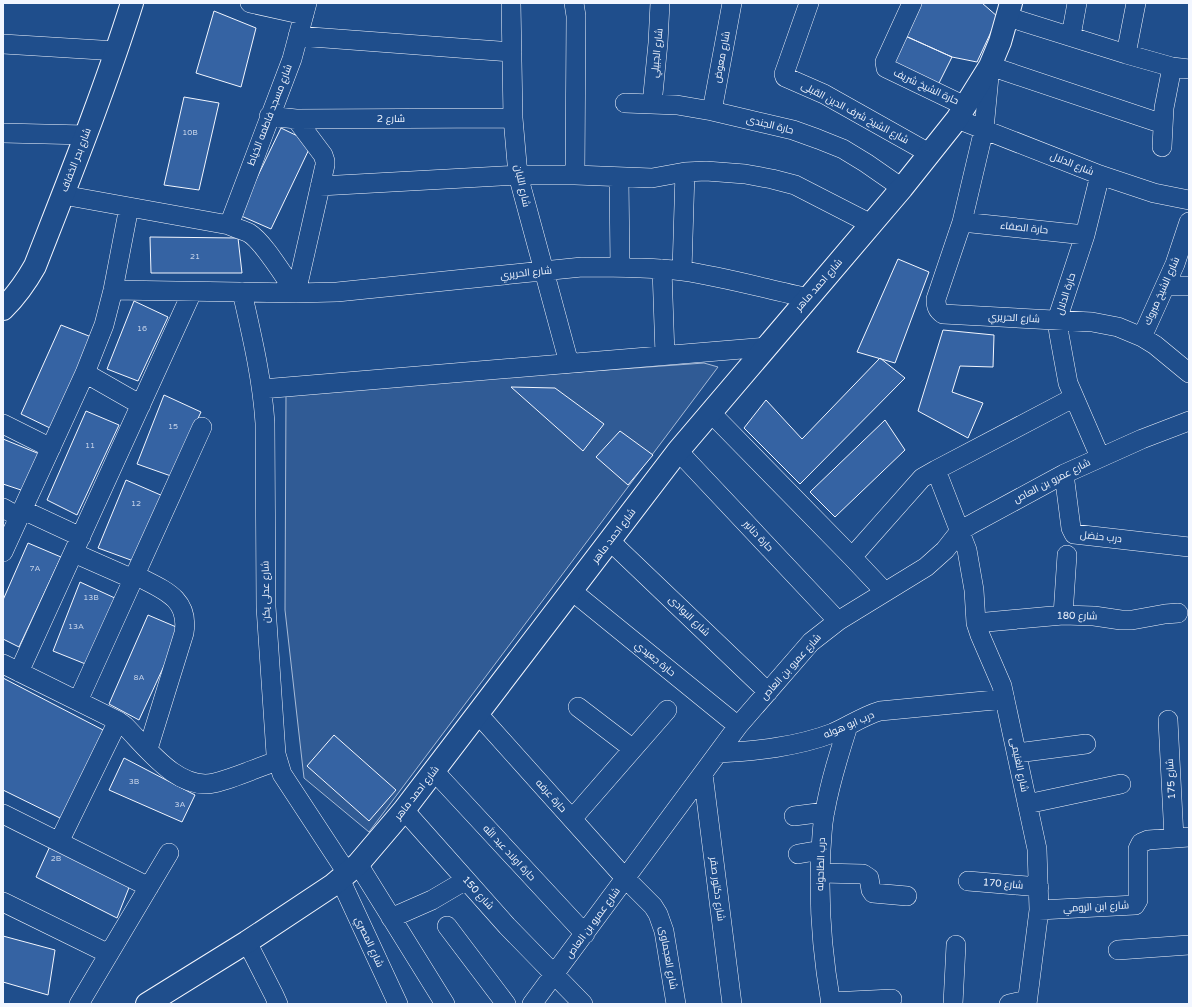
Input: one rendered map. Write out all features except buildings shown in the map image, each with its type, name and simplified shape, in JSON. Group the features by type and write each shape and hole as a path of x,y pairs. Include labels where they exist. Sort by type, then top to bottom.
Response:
{"main road":[{"name":"شارع بحر الخفاف","path":"3,309 14,298 35,266 117,51 132,3"},
{"name":"شارع احمد ماهر","path":"147,1004 247,942 348,872 404,810 678,451 902,188 961,112 990,66 1000,42 1009,10"}],"street":[{"path":"250,3 305,9"},
{"name":"شارع اللبان","path":"511,3 513,118 518,175 569,363"},
{"path":"574,3 576,16 575,175"},
{"name":"شارع الجبيلي","path":"652,104 660,3"},
{"name":"شارع معوض","path":"712,111 732,3"},
{"name":"شارع الشيخ شرف الدين القبلى","path":"809,3 784,74 785,77 830,98 929,153"},
{"name":"حارة الشيخ شريف","path":"912,3 885,62 886,68 961,112"},
{"path":"1071,36 1077,3"},
{"path":"1126,54 1136,3"},
{"name":"شارع مسجد فاطمه الخياط","path":"228,225 292,59 305,9"},
{"path":"1009,10 1071,36 1126,54 1180,68 1164,108 1162,147"},
{"path":"298,36 512,52"},
{"path":"3,44 117,51"},
{"path":"962,222 984,129 990,66 1163,124"},
{"name":"حارة الجندى","path":"625,103 677,105 767,123 818,139 842,150 902,188"},
{"name":"شارع الدلال","path":"961,112 984,129 1100,175 1154,193 1189,200"},
{"name":"شارع 2","path":"269,116 296,119 513,118"},
{"path":"296,119 325,161 296,293"},
{"path":"3,133 86,135"},
{"path":"320,186 518,175 575,175 652,178 685,172 706,171 745,174 795,185 871,224"},
{"path":"682,271 685,172"},
{"name":"حارة الدلال","path":"1100,175 1085,234 1057,320 1058,334 1068,383 1073,398 1100,457"},
{"path":"620,177 620,267"},
{"path":"63,195 228,225 250,234 260,242 296,293"},
{"path":"3,552 85,373 104,325 113,290 129,207"},
{"name":"حارة الصفاء","path":"962,222 1085,234"},
{"name":"شارع الحريري","path":"962,222 936,299 937,308 943,314 1092,322 1118,327 1142,337 1155,345 1189,373"},
{"name":"شارع الشيخ مبروك","path":"1142,337 1175,264 1189,222"},
{"name":"شارع الحريري","path":"113,290 296,293 336,292 582,267 620,267 682,271 808,298"},
{"path":"662,269 665,355"},
{"path":"1166,286 1189,286"},
{"path":"192,292 78,545 11,668 118,720 170,771 190,782 201,784 213,783 277,761"},
{"name":"شارع عدلى يكن","path":"242,292 258,362 265,423 266,607 277,761 282,774 348,872"},
{"path":"262,389 766,347"},
{"path":"85,373 141,405"},
{"path":"852,557 922,478 1073,398"},
{"path":"710,412 885,592"},
{"name":"شارع عمرو بن العاص","path":"532,1004 738,726 811,642 838,621 926,567 945,550 960,531 970,525 1064,474 1100,457 1189,421"},
{"path":"3,424 51,448"},
{"path":"78,700 202,427"},
{"name":"حارة دنانير","path":"678,451 838,621"},
{"name":"شارع الغنيمى","path":"936,470 967,550 974,590 976,623 1002,686 1037,849 1039,910 1021,1003"},
{"name":"درب حنضل","path":"1064,474 1070,528 1074,534 1189,547"},
{"path":"3,508 21,513 134,577 171,595 179,602 184,612 186,623 184,634 148,749"},
{"name":"شارع البوادى","path":"610,541 768,692"},
{"path":"1063,615 1067,555"},
{"name":"حارة جعيدي","path":"572,591 738,726"},
{"name":"شارع 180","path":"976,623 1063,615 1094,616 1132,620 1178,613"},
{"name":"درب ابو هوله","path":"718,753 759,750 793,744 816,738 848,726 880,711 1005,698"},
{"path":"578,707 633,749"},
{"path":"572,819 667,710"},
{"name":"حارة عرفه","path":"478,714 625,878"},
{"path":"59,842 118,720"},
{"name":"شارع 175","path":"1168,720 1182,837"},
{"name":"درب الطاحونه","path":"830,1003 822,943 820,873 821,850 825,812 836,763 848,726"},
{"path":"1017,753 1086,744"},
{"name":"حارة اولاد عبد الله","path":"434,771 585,934"},
{"name":"شارع دكتور صقر","path":"702,774 732,1004"},
{"path":"1027,804 1121,784"},
{"name":"شارع 150","path":"404,810 508,926 583,1004"},
{"path":"794,816 825,812"},
{"path":"3,814 149,887"},
{"name":"شارع ابن الرومي","path":"1039,910 1135,905 1138,900 1139,846 1144,841 1182,837"},
{"path":"798,854 821,850"},
{"path":"79,1004 169,853"},
{"path":"348,872 391,918 445,1004"},
{"name":"شارع المصري","path":"348,872 398,1004"},
{"path":"820,873 863,874 869,878 871,890 874,893 907,896"},
{"name":"شارع العجماوى","path":"625,878 653,906 662,922 676,1004"},
{"path":"391,918 432,900 466,880"},
{"name":"شارع 170","path":"968,881 1039,887"},
{"path":"3,902 109,954"},
{"path":"447,926 506,1004"},
{"path":"247,942 278,1004"},
{"path":"953,1004 956,945"},
{"path":"1118,950 1189,945"},
{"path":"830,1003 892,999"}],"shaded area":[{"path":"704,363 718,367 369,832 304,778 285,610 286,393"}]}
